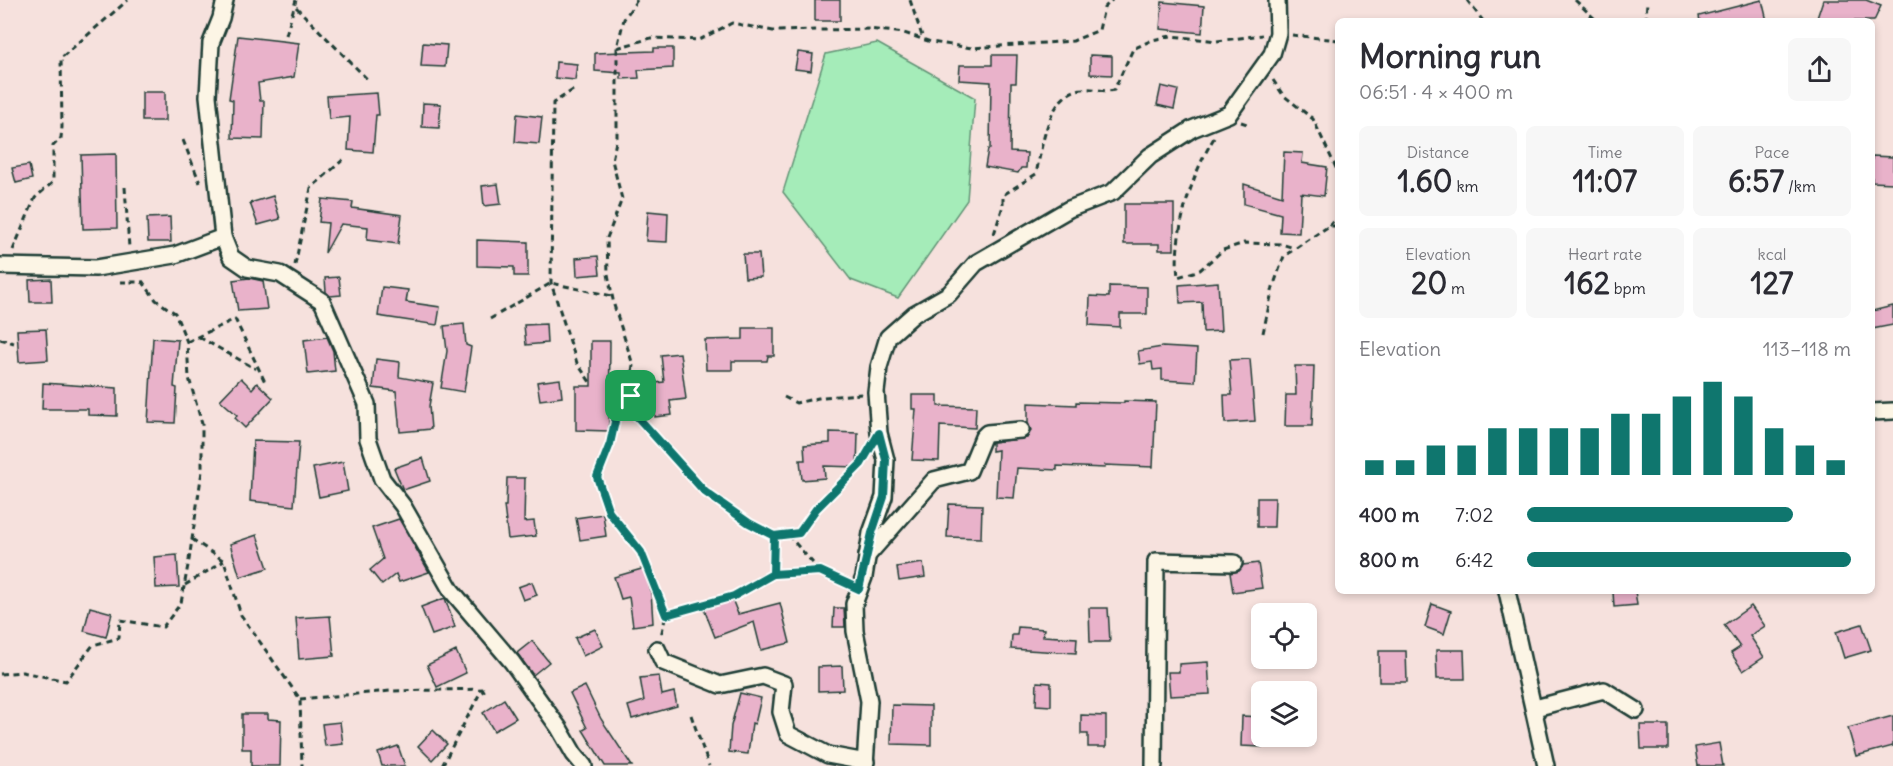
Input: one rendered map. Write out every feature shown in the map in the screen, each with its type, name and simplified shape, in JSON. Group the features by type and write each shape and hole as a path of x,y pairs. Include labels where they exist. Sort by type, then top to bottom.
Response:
{"street":[{"path":"225,0 211,43 208,96 223,237 231,257 247,268 280,274 322,301 367,404 368,439 382,479 403,506 451,590 512,662 584,766"},
{"path":"657,649 663,662 720,685 763,676 784,684 781,712 788,734 828,755 866,764 869,701 855,631 854,604 872,533 884,497 886,460 879,433 876,392 879,367 888,337 914,314 949,294 976,263 1069,209 1113,192 1149,156 1192,129 1229,114 1272,54 1278,33 1277,0"},
{"path":"8,267 96,268 175,255 223,237"},
{"path":"1875,412 1893,411"},
{"path":"867,556 934,480 969,471 983,437 987,433 1021,430"},
{"path":"1154,766 1156,561 1234,563"},
{"path":"1508,594 1535,708 1546,766"},
{"path":"1535,708 1604,690 1636,710"}],"path":[{"path":"8,267 35,198 53,182 53,146 61,138 62,127 61,58 128,0"},
{"path":"286,35 296,7 296,0"},
{"path":"637,0 624,19 617,48 617,137 612,160 622,199 608,238 608,274 612,296 633,365 631,396 633,412 705,492 749,523 774,536 799,533 816,509 861,464 879,433"},
{"path":"910,0 923,39"},
{"path":"617,48 651,38 699,40 732,23 784,31 869,28 972,48 1073,41 1099,30 1104,8 1112,0"},
{"path":"1467,0 1481,18"},
{"path":"1575,0 1594,18"},
{"path":"1646,18 1647,0"},
{"path":"296,7 369,81"},
{"path":"988,256 1003,206 1003,195 1036,174 1051,119 1065,95 1083,88 1103,93 1114,90 1133,49 1152,40 1171,36 1217,41 1278,33 1335,40"},
{"path":"1264,65 1283,95 1313,119 1335,166"},
{"path":"573,90 553,103 551,283 577,363 590,382"},
{"path":"1229,114 1207,148 1181,218 1176,258 1178,277 1200,270 1223,250 1244,243 1281,244 1294,248"},
{"path":"292,281 311,188 344,159"},
{"path":"0,674 22,672 66,681 93,645 120,638 120,620 163,627 181,603 202,471 202,424 189,378 187,342 175,313 156,300 129,262 125,187"},
{"path":"1263,333 1273,287 1284,256 1329,226 1335,219"},
{"path":"1329,226 1335,226"},
{"path":"490,319 551,283 612,296"},
{"path":"187,342 235,319 265,382"},
{"path":"198,337 258,370"},
{"path":"0,339 14,343"},
{"path":"784,398 796,403 822,397 876,392"},
{"path":"631,396 620,399 610,444 597,477 609,512 641,552 666,615 657,649"},
{"path":"788,535 820,571 859,589"},
{"path":"773,574 774,536"},
{"path":"192,539 224,561 241,615 300,699 302,766"},
{"path":"184,586 224,561"},
{"path":"666,615 734,596 773,574 820,571"},
{"path":"300,699 391,691 487,689 480,693 442,766"},
{"path":"691,715 709,766"}],"green space":[{"path":"877,43 975,98 967,200 898,298 851,280 783,192 826,54"}],"building":[{"path":"815,0 840,0 840,21 815,21"},
{"path":"1762,0 1766,18 1699,18 1699,16"},
{"path":"1823,0 1866,0 1881,6 1875,19 1817,18"},
{"path":"1162,2 1204,6 1202,33 1160,29"},
{"path":"238,36 299,43 294,77 258,83 260,101 264,101 263,139 232,138 233,100 229,99"},
{"path":"423,43 447,45 445,67 421,66"},
{"path":"654,48 673,48 673,68 638,70 639,78 621,79 621,73 595,71 595,53 654,51"},
{"path":"798,52 813,54 811,71 795,69"},
{"path":"992,55 1017,55 1016,83 1011,83 1010,152 1027,153 1026,168 1021,168 1018,173 985,167 988,149 990,149 991,82 959,80 960,65 992,65"},
{"path":"1090,55 1112,56 1112,75 1090,74"},
{"path":"556,62 577,64 575,80 555,78"},
{"path":"1161,86 1178,90 1174,109 1157,105"},
{"path":"142,92 165,92 165,121 142,121"},
{"path":"377,93 379,115 376,115 373,152 348,150 350,117 329,119 327,96"},
{"path":"423,103 441,104 439,128 422,127"},
{"path":"517,114 542,117 539,144 515,142"},
{"path":"1284,152 1303,153 1302,163 1327,167 1324,196 1301,193 1299,233 1280,232 1281,214 1244,204 1244,184 1282,196"},
{"path":"116,154 117,228 83,229 81,155"},
{"path":"1875,156 1893,157 1893,183 1875,182"},
{"path":"29,165 32,179 16,183 12,168"},
{"path":"498,184 501,204 484,206 482,186"},
{"path":"273,196 280,219 258,225 250,203"},
{"path":"322,199 353,202 352,208 402,215 398,244 367,240 368,227 341,224 325,253 328,223 319,222"},
{"path":"1124,204 1174,204 1174,250 1159,250 1159,244 1124,244"},
{"path":"648,211 668,213 667,242 646,241"},
{"path":"170,217 171,242 148,242 147,218"},
{"path":"477,240 528,242 528,276 514,276 514,267 477,266"},
{"path":"743,254 759,254 761,277 745,278"},
{"path":"598,256 600,274 577,276 576,258"},
{"path":"339,277 341,295 330,296 326,292 325,278"},
{"path":"249,278 263,281 267,309 238,311 233,280"},
{"path":"51,279 52,302 30,302 29,280"},
{"path":"1218,282 1221,331 1203,332 1202,302 1180,303 1179,285"},
{"path":"1109,286 1147,287 1147,314 1120,314 1120,327 1089,325 1090,296 1109,297"},
{"path":"382,287 408,290 406,302 440,307 437,325 378,316"},
{"path":"1893,306 1893,325 1875,328 1875,310"},
{"path":"464,324 466,345 471,347 464,392 441,388 447,351 444,326"},
{"path":"546,324 547,343 526,345 524,325"},
{"path":"743,328 774,328 774,356 768,356 767,361 732,361 732,370 706,370 705,340 743,339"},
{"path":"46,329 48,360 19,362 17,330"},
{"path":"327,337 333,351 335,371 308,374 304,340"},
{"path":"153,338 178,340 174,387 177,388 175,423 148,422"},
{"path":"591,341 610,341 609,431 576,430 576,386 591,386"},
{"path":"1162,347 1197,349 1195,382 1162,380 1162,369 1153,370 1152,362 1140,364 1138,351"},
{"path":"680,353 686,399 670,401 672,415 655,417 655,409 638,411 635,385 664,382 661,355"},
{"path":"376,359 400,362 399,377 433,383 429,406 431,429 400,432 396,391 373,388"},
{"path":"1250,359 1255,421 1225,423 1224,395 1232,395 1229,360"},
{"path":"1295,366 1314,366 1312,426 1285,426 1286,395 1296,395"},
{"path":"241,378 252,389 257,383 273,398 245,428 235,418 237,415 220,400"},
{"path":"560,379 562,397 540,400 537,382"},
{"path":"43,383 117,388 117,416 88,415 88,409 42,409"},
{"path":"912,395 938,395 938,406 976,407 975,428 940,426 939,461 912,460 916,409 912,409"},
{"path":"1124,401 1156,402 1153,467 1105,465 1105,468 1057,466 1057,470 1017,468 1014,498 996,497 998,450 992,451 992,442 1027,438 1031,430 1028,423 1028,403 1076,405 1076,402 1124,403"},
{"path":"830,432 858,433 857,467 824,466 825,478 802,480 800,460 805,460 804,445 830,443"},
{"path":"253,441 299,442 294,506 250,501"},
{"path":"423,458 430,481 403,490 394,468"},
{"path":"343,462 348,491 319,497 313,468"},
{"path":"507,478 525,478 524,522 534,521 536,536 508,539 504,506 506,506"},
{"path":"1257,498 1275,498 1274,527 1257,527"},
{"path":"949,504 982,505 981,538 947,537"},
{"path":"603,514 606,536 580,540 576,518"},
{"path":"399,519 429,572 399,582 396,574 382,585 370,570 383,559 372,528"},
{"path":"257,535 268,568 240,577 230,544"},
{"path":"177,555 179,587 156,588 154,557"},
{"path":"923,563 925,577 899,581 897,567"},
{"path":"1258,563 1262,588 1233,592 1230,573 1239,571 1243,565"},
{"path":"645,568 651,591 653,623 633,626 629,597 621,599 614,577"},
{"path":"532,582 537,595 523,600 518,587"},
{"path":"1613,594 1635,594 1637,605 1614,607"},
{"path":"445,598 455,627 432,635 421,607"},
{"path":"732,599 738,614 780,603 790,643 761,650 754,622 715,637 704,609"},
{"path":"1432,604 1451,611 1444,634 1425,627"},
{"path":"1751,606 1765,626 1750,636 1764,657 1743,671 1731,653 1740,647 1724,625"},
{"path":"90,607 112,613 106,637 84,631"},
{"path":"834,608 844,608 845,627 833,627"},
{"path":"1089,608 1108,608 1110,642 1090,642"},
{"path":"330,616 334,656 299,659 296,618"},
{"path":"1862,624 1871,650 1844,658 1836,632"},
{"path":"1018,627 1044,629 1043,636 1077,638 1076,653 1011,649 1012,635 1017,635"},
{"path":"595,629 603,646 583,656 575,638"},
{"path":"532,641 549,662 533,675 517,653"},
{"path":"1436,650 1464,650 1465,679 1437,679"},
{"path":"456,651 466,673 437,687 427,665"},
{"path":"1379,651 1406,651 1407,682 1379,682"},
{"path":"1208,662 1210,694 1170,696 1168,672 1179,672 1179,664"},
{"path":"842,666 843,690 818,691 818,667"},
{"path":"659,676 662,695 674,692 677,706 632,719 628,706 644,701 640,678"},
{"path":"1037,682 1051,683 1051,706 1036,705"},
{"path":"585,686 601,719 632,766 605,766 583,730 587,728 570,693"},
{"path":"740,693 761,698 755,724 752,723 748,754 729,752 731,726"},
{"path":"504,699 516,718 494,731 483,713"},
{"path":"892,705 931,706 931,745 891,744"},
{"path":"242,714 268,714 268,719 281,720 280,766 251,766 251,749 242,749"},
{"path":"1081,715 1106,716 1106,747 1088,747 1088,734 1081,734"},
{"path":"1242,716 1251,716 1251,746 1241,746"},
{"path":"1893,716 1893,746 1856,756 1848,728"},
{"path":"340,722 343,744 325,746 322,724"},
{"path":"1640,725 1668,725 1668,749 1641,749"},
{"path":"433,730 447,744 432,760 418,746"},
{"path":"1719,743 1723,766 1698,766 1695,747"},
{"path":"398,746 405,766 382,766 378,753"}],"route":[{"path":"631,396 620,399 610,444 597,477 609,512 641,552 666,615 734,596 773,574 774,536 799,533 816,509 832,496 861,464 879,433 886,460 884,497 872,533 864,577 859,589 820,571 773,574 774,536 749,523 705,492 633,412 631,396"}]}
